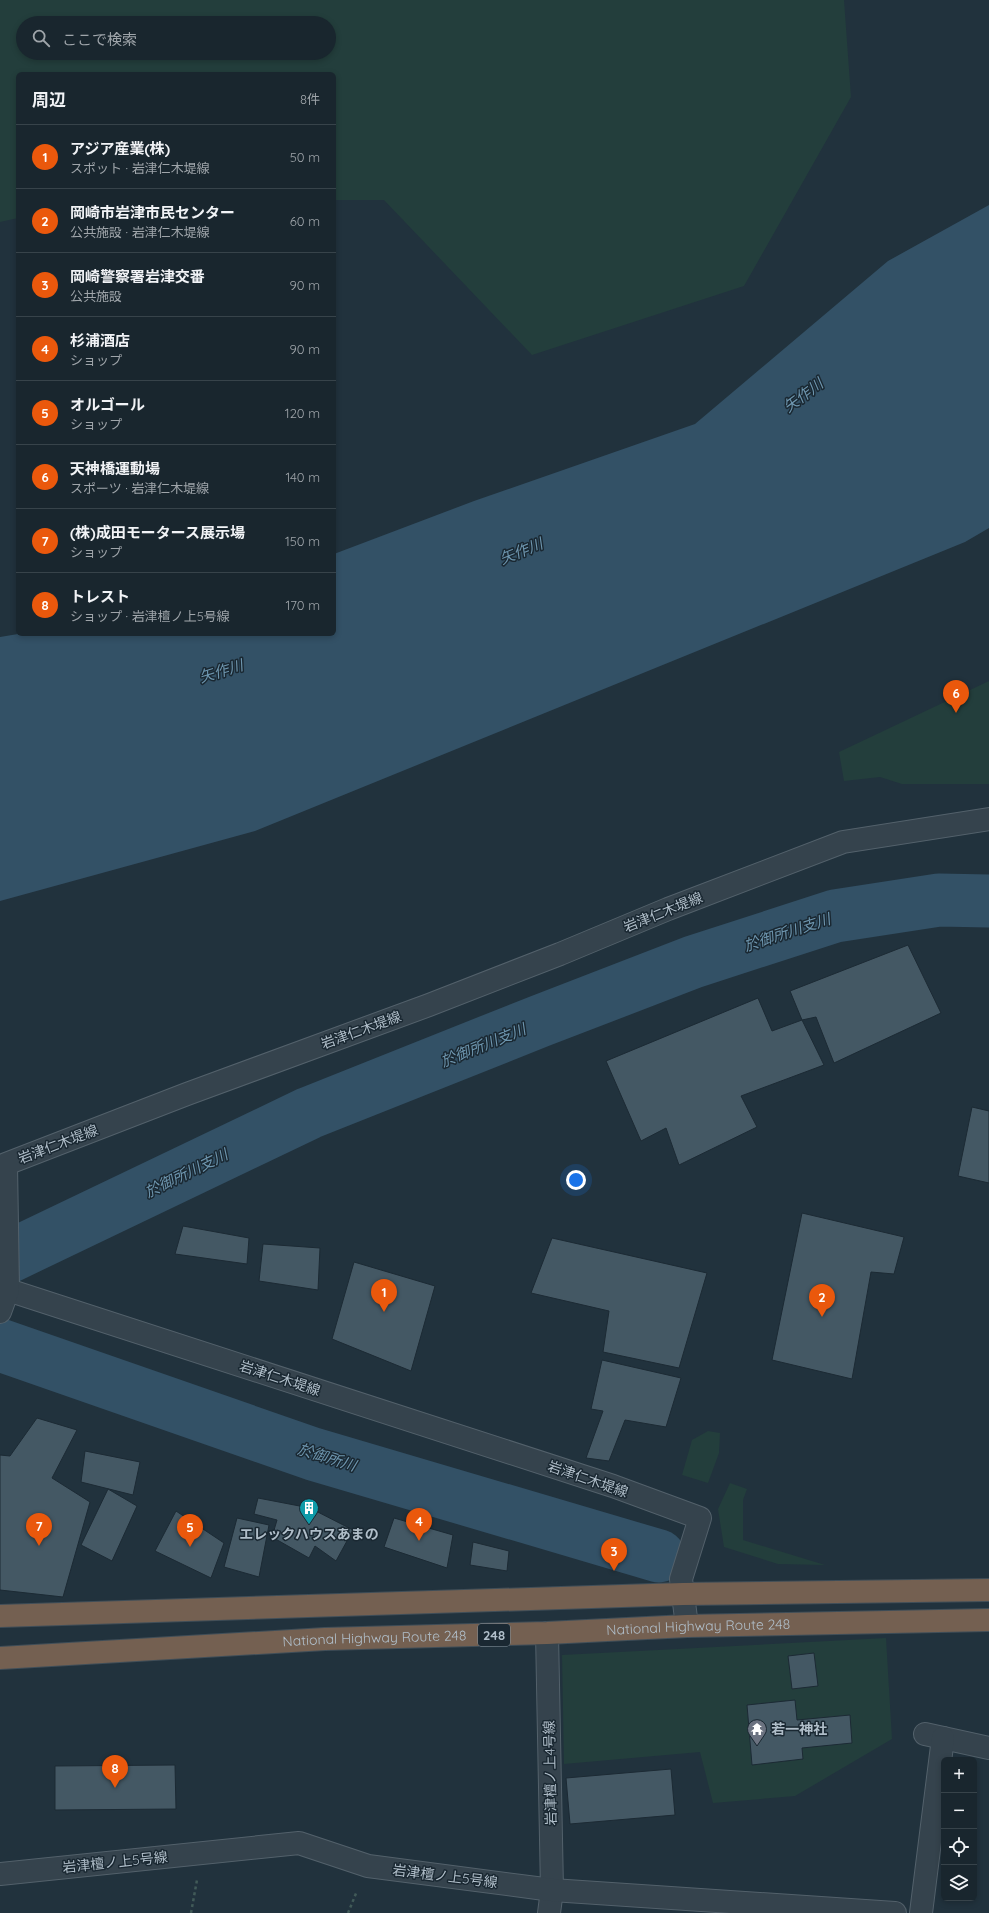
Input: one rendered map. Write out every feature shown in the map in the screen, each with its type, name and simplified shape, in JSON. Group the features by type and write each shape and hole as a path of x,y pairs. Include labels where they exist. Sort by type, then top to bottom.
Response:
{"highway":[{"path":"0,1616 683,1594 989,1590"},
{"name":"National Highway Route 248","path":"0,1658 325,1639 547,1633 687,1626 989,1620"}],"street":[{"name":"岩津仁木堤線","path":"683,1594 681,1579 700,1518 613,1486 8,1290 6,1164 187,1094 429,1005 560,954 668,909 843,842 989,819"},
{"path":"0,1312 8,1290"},
{"path":"683,1594 687,1626"},
{"name":"岩津檀ノ上4号線","path":"547,1633 552,1890 549,1913"},
{"path":"921,1913 934,1736 989,1748"},
{"name":"岩津檀ノ上5号線","path":"0,1874 299,1843 368,1866 552,1890 895,1913"}],"path":[{"path":"191,1913 202,1852"}],"green space":[{"path":"0,0 844,0 851,97 744,286 532,355 384,200 336,200 336,72 16,72 16,218 0,222"},
{"path":"989,681 989,784 902,784 880,777 844,781 839,752"},
{"path":"708,1431 720,1433 719,1453 708,1483 682,1475 692,1440"},
{"path":"730,1483 747,1489 743,1500 743,1540 825,1565 778,1564 724,1547 718,1509"},
{"path":"886,1638 892,1739 795,1796 713,1803 700,1752 564,1764 562,1655"}],"water":[{"name":"矢作川","path":"989,205 989,528 965,542 255,831 0,901 0,637 16,634 16,636 336,636 336,553 474,501 695,424 888,261"}],"building":[{"path":"908,945 941,1013 834,1063 816,1017 802,1020 790,991"},
{"path":"758,998 772,1031 802,1020 824,1065 741,1096 757,1127 679,1165 666,1128 641,1141 606,1061"},
{"path":"972,1107 989,1111 989,1183 958,1176"},
{"path":"802,1213 904,1237 894,1274 871,1272 852,1379 772,1360"},
{"path":"183,1226 249,1238 247,1264 175,1254"},
{"path":"552,1238 707,1273 679,1368 603,1352 609,1311 531,1293"},
{"path":"263,1244 320,1248 318,1290 259,1281"},
{"path":"354,1262 435,1286 411,1371 332,1339"},
{"path":"602,1360 681,1378 666,1427 625,1420 609,1461 586,1458 603,1411 591,1409"},
{"path":"37,1418 77,1430 52,1478 90,1502 63,1597 0,1590 0,1455 10,1456"},
{"path":"85,1451 140,1462 133,1495 81,1482"},
{"path":"108,1489 137,1506 112,1561 81,1545"},
{"name":"エレックハウスあまの","path":"258,1498 310,1508 353,1530 336,1561 315,1546 309,1558 272,1537 277,1520 254,1514"},
{"path":"176,1511 224,1543 211,1578 155,1551"},
{"path":"237,1518 269,1525 259,1577 224,1567"},
{"path":"394,1518 453,1535 447,1568 384,1547"},
{"path":"473,1542 509,1551 507,1571 470,1565"},
{"path":"814,1653 818,1686 792,1689 788,1656"},
{"path":"795,1700 797,1720 850,1715 852,1743 802,1748 803,1759 752,1765 747,1705"},
{"path":"175,1765 176,1809 55,1810 55,1766"},
{"path":"671,1769 675,1815 570,1824 566,1778"}],"waterway":[{"name":"於御所川支川","path":"0,1261 309,1113 693,962 835,916 939,900 989,901"},
{"name":"於御所川","path":"0,1345 313,1454 659,1556"}],"place":[{"name":"天神橋運動場","path":"956,713"},
{"name":"アジア産業(株)","path":"384,1312"},
{"name":"岡崎市岩津市民センター","path":"822,1317"},
{"name":"エレックハウスあまの","path":"309,1525"},
{"name":"杉浦酒店","path":"419,1541"},
{"name":"(株)成田モータース展示場","path":"39,1546"},
{"name":"オルゴール","path":"190,1547"},
{"name":"岡崎警察署岩津交番","path":"614,1571"},
{"name":"若一神社","path":"757,1746"},
{"name":"トレスト","path":"115,1788"}]}
